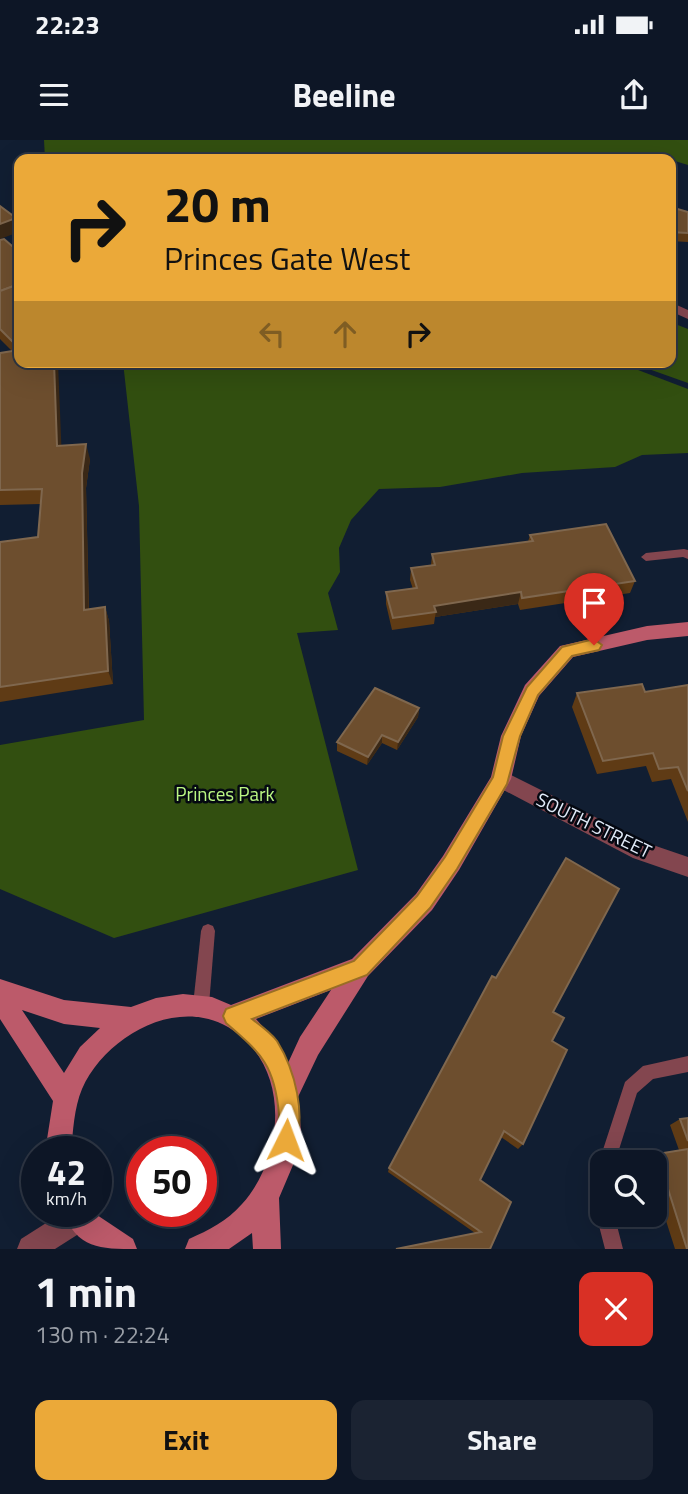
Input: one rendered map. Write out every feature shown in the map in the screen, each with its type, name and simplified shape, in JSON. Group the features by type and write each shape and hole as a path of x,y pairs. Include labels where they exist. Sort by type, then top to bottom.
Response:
{"main road":[{"path":"287,1093 309,1046 360,968 424,902 451,863 501,779 512,736 532,691 568,651 647,634 688,629"},
{"path":"233,1016 360,968"},
{"path":"0,991 64,1012 130,1019"},
{"path":"0,999 66,1098"},
{"path":"59,1136 60,1115 75,1076 99,1043 130,1019 165,1007 201,1005 233,1016 269,1047 287,1093 290,1121 283,1159 266,1195 236,1229 199,1249"},
{"path":"266,1195 267,1249"},
{"path":"87,1228 123,1249"}],"street":[{"name":"SOUTH STREET","path":"501,779 641,851 687,869"},
{"path":"31,1249 87,1228"}],"lane":[{"path":"646,557 684,553 688,555"},
{"path":"201,1005 208,931"},
{"path":"611,1150 631,1088 649,1072 688,1064"},
{"path":"608,1227 614,1249"}],"green space":[{"path":"44,140 688,140 688,165 676,161 676,154 45,154"},
{"path":"676,324 688,329 688,383 646,368 676,368"},
{"name":"Princes Park","path":"124,368 633,368 688,389 688,453 642,455 615,467 522,473 440,487 379,489 351,520 339,548 340,572 328,593 338,630 297,633 358,870 114,938 0,889 0,745 144,720 139,506"}],"building":[{"path":"0,206 14,219 0,224"},
{"path":"676,209 688,212 688,233 676,232"},
{"path":"4,239 14,248 14,286 0,291 0,240"},
{"path":"14,286 14,343 0,329 0,291"},
{"path":"14,351 14,368 54,368 57,446 86,444 82,473 84,610 105,607 108,671 0,687 0,542 38,537 42,489 0,490 0,353"},
{"path":"606,524 635,581 522,598 521,592 434,606 436,612 393,618 386,592 417,588 411,568 435,565 432,554 533,541 530,535"},
{"path":"642,684 645,692 688,685 688,791 678,767 659,769 653,753 603,761 577,693"},
{"path":"375,688 419,708 398,742 382,735 368,757 337,742"},
{"path":"566,858 619,889 553,1012 564,1018 552,1041 567,1050 523,1144 504,1131 480,1180 511,1202 490,1249 396,1249 481,1232 389,1168 492,976 496,978"},
{"path":"688,1118 688,1141 680,1119"},
{"path":"688,1149 688,1249 667,1186 667,1152"}],"route":[{"path":"286,1140 290,1121 287,1093 269,1047 233,1016 360,968 408,919 424,902 451,863 501,779 512,736 532,691 568,651 594,645"}]}
